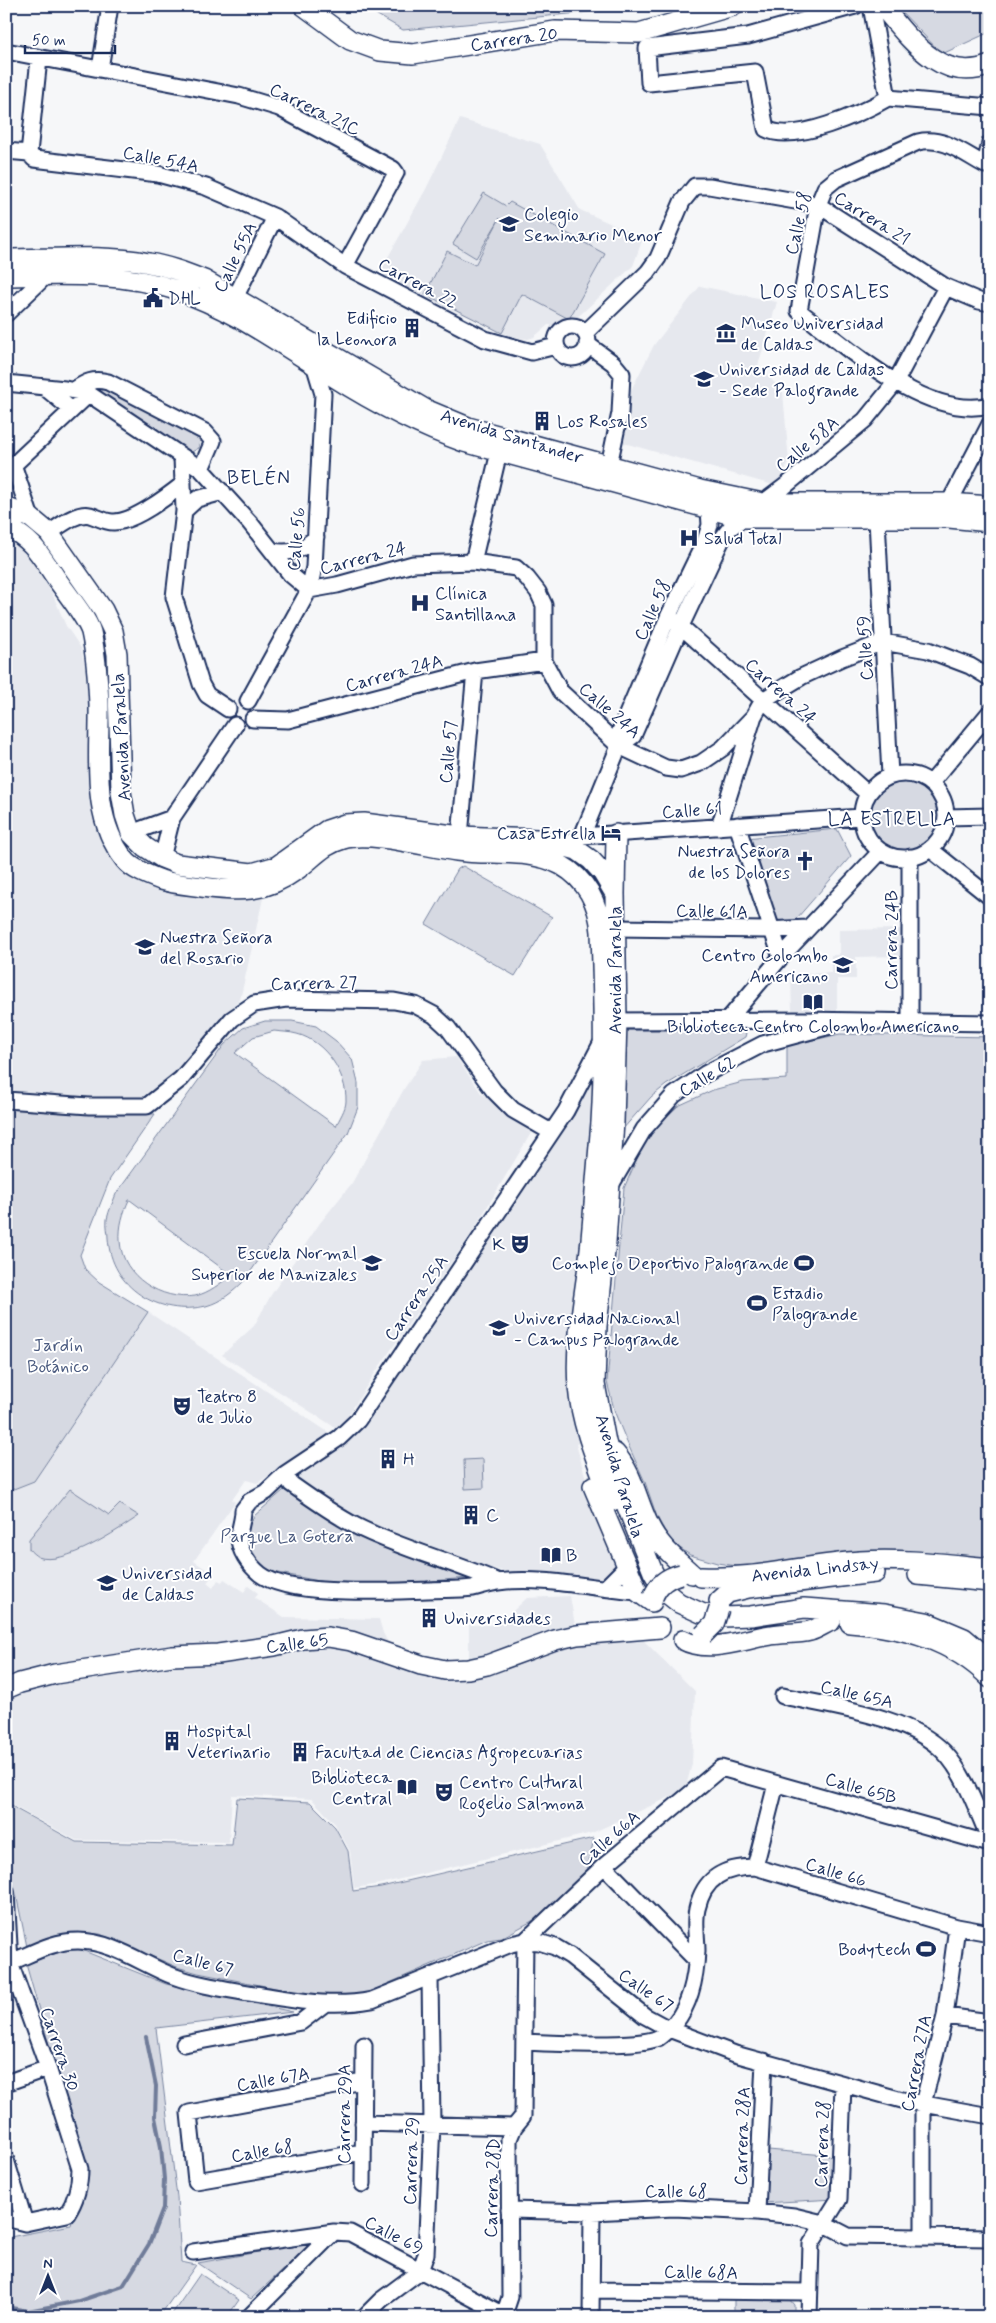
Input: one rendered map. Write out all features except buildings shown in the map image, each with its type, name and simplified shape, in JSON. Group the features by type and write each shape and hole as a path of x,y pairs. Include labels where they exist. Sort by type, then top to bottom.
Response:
{"main road":[{"name":"Carrera 20","path":"304,6 350,40 380,51 413,54 555,32 639,33 733,6"},
{"path":"882,6 920,50 936,62 955,69 982,68 990,65"},
{"name":"Avenida Santander","path":"6,259 120,259 149,262 204,280 232,305 333,377 431,430 499,452 709,510 743,518 950,518 990,522"},
{"name":"Avenida Santander","path":"6,276 139,280 189,295 232,305 359,370 425,408 468,427 700,490 763,503 950,503 990,506"},
{"name":"Avenida Paralela","path":"6,507 31,518 49,533 103,610 113,631 117,654 121,792 131,833 145,847 162,858 177,864 252,872 277,866 316,836 345,824 364,823 460,836 538,839 577,850 592,860 602,872 615,894 615,928 610,1021 603,1042 601,1122 578,1368 581,1409 619,1488 647,1560 664,1591 679,1603 701,1613 723,1617 751,1616 804,1608 884,1614 926,1622 964,1638 990,1660"},
{"name":"Avenida Paralela","path":"6,526 33,543 90,629 99,703 99,793 103,815 113,840 126,862 138,870 161,880 180,884 230,890 250,890 268,886 284,879 329,844 344,838 364,837 456,851 529,855 549,860 573,873 587,888 596,906 602,932 610,1021 614,1122 594,1366 598,1445 641,1573 657,1600 674,1612 698,1624 722,1628 805,1620 900,1629 937,1641 958,1652 990,1678"},
{"path":"615,894 616,834"},
{"path":"683,1640 703,1635 714,1624 719,1605 711,1585 691,1575 657,1539 642,1510 626,1465 598,1445 589,1468 595,1493 626,1567 670,1636 691,1644 703,1646 770,1635 810,1631 831,1621"},
{"name":"Avenida Lindsay","path":"691,1575 738,1577 861,1561 990,1568"},
{"name":"Avenida Lindsay","path":"719,1605 734,1591 858,1574 885,1572 990,1582"},
{"path":"651,1606 655,1590 666,1580 691,1575"},
{"name":"Calle 65","path":"6,1688 20,1682 55,1674 172,1656 218,1654 274,1646 303,1639 328,1637 351,1641 421,1665 445,1670 468,1669 505,1659 555,1640 611,1631 651,1606"}],"street":[{"path":"100,70 110,6"},
{"path":"855,6 748,36 647,48 648,83 755,72 766,129 775,133 803,131 835,122 873,107 888,98 990,107"},
{"path":"871,6 888,98"},
{"name":"Carrera 21C","path":"6,51 39,59 239,96 279,108 393,169 396,173 345,266"},
{"path":"32,156 39,59"},
{"name":"Calle 58","path":"895,383 799,311 818,206 825,188 836,179 918,142 929,140 941,141 987,165"},
{"path":"987,165 990,143"},
{"name":"Calle 54A","path":"6,151 158,174 206,187 275,217"},
{"name":"Carrera 21","path":"586,338 648,272 658,258 682,202 695,186 709,186 818,206 946,287 990,303"},
{"name":"Carrera 22","path":"275,217 345,266 485,339 532,352 556,346"},
{"name":"Calle 55A","path":"232,305 275,217"},
{"path":"6,314 66,259"},
{"name":"Calle 58A","path":"743,518 865,420 895,383 946,287"},
{"path":"586,338 583,354 573,358 562,356 556,346 557,336 565,328 576,327 622,374 620,413 609,465"},
{"name":"Calle 56","path":"248,701 309,590 314,568 323,394 314,364"},
{"path":"333,377 359,370"},
{"name":"Calle 56","path":"323,394 333,377"},
{"path":"74,390 89,380 98,379 108,382 205,432 213,441 201,469"},
{"name":"Carrera 24","path":"6,383 74,390 89,394 201,469 223,492 290,575 309,590 337,585 413,564 473,562 516,568 538,592 544,605 544,660"},
{"path":"895,383 922,397 958,405 990,405"},
{"path":"44,387 72,410"},
{"path":"31,518 10,470 89,394"},
{"path":"950,503 990,424"},
{"path":"473,562 499,452"},
{"path":"182,457 184,510 174,598 201,684 207,695 228,709"},
{"path":"49,533 80,515 88,515 112,522 128,519 183,484"},
{"name":"Calle 58","path":"582,836 619,746 620,730 670,615 705,541 710,525 709,510 700,490"},
{"path":"184,510 197,499 223,492"},
{"name":"Calle 58","path":"619,746 633,736 681,626 723,537 730,528 743,518"},
{"name":"Calle 59","path":"877,518 890,776"},
{"path":"272,551 284,553 296,551 307,546 316,537"},
{"name":"Carrera 24","path":"670,615 868,794"},
{"path":"763,700 834,661 883,642 928,650 970,666 990,678"},
{"name":"Carrera 24A","path":"253,719 288,720 475,671 544,660"},
{"name":"Calle 24A","path":"544,660 560,691 619,746 666,768 681,770 701,763 723,748 754,716 763,700"},
{"name":"Calle 57","path":"460,836 475,671"},
{"path":"234,701 248,701 254,708 253,719 244,726 235,725 228,719 228,709 234,701"},
{"path":"930,783 990,712"},
{"path":"719,827 754,716"},
{"path":"162,858 172,818 235,725"},
{"path":"723,748 734,750 740,761"},
{"path":"911,774 930,783 942,799 946,817 942,834 930,849 910,857 890,855 881,851 866,834 861,817 868,794 874,786 890,776 911,774"},
{"path":"946,817 990,816"},
{"name":"Calle 61","path":"529,855 582,836 861,817"},
{"path":"131,833 172,818"},
{"path":"738,825 781,957"},
{"path":"930,849 990,897"},
{"path":"726,1022 781,957 881,851"},
{"name":"Carrera 24B","path":"910,857 910,1022"},
{"name":"Calle 61A","path":"615,928 772,930 808,928"},
{"name":"Carrera 27","path":"6,1100 89,1106 147,1106 181,1079 232,1020 254,1004 286,999 394,1001 415,1005 434,1015 448,1028 494,1092 512,1110 551,1132"},
{"name":"Calle 62","path":"610,1021 990,1023"},
{"path":"763,1044 780,1031 778,1026 770,1021"},
{"name":"Calle 62","path":"609,1188 639,1135 674,1095 705,1074 763,1044 848,1021"},
{"name":"Carrera 25A","path":"498,1582 471,1588 384,1592 340,1591 301,1587 268,1579 260,1575 246,1558 240,1546 239,1535 244,1522 243,1510 250,1501 266,1492 285,1474 339,1438 358,1420 566,1111 603,1042"},
{"path":"285,1474 291,1484 355,1525 406,1548 473,1570 498,1582 562,1582 605,1588 651,1606"},
{"path":"605,1588 626,1567"},
{"name":"Calle 65A","path":"783,1696 896,1722 921,1735 944,1752 959,1774 990,1840"},
{"name":"Calle 65B","path":"721,1768 990,1844"},
{"name":"Calle 66A","path":"525,1941 604,1866 721,1768"},
{"path":"524,2042 639,2042 658,2038 669,2029 684,2011 692,1989 696,1960 697,1911 701,1895 710,1882 721,1872 738,1867 755,1867 776,1784"},
{"path":"604,1866 696,1960"},
{"name":"Calle 66","path":"755,1867 957,1927 990,1933"},
{"name":"Carrera 30","path":"6,1892 8,1964 48,2068 80,2169 80,2182 73,2205 67,2214 25,2223"},
{"name":"Carrera 27A","path":"923,2237 923,2104 945,2016 957,1927"},
{"name":"Calle 67","path":"8,1964 49,1945 77,1941 101,1944 173,1976 201,1985 323,2004 349,2004 372,2000 511,1944 525,1941 539,1942 570,1956 645,2016 669,2029 735,2054 843,2084 923,2104 990,2116"},
{"name":"Carrera 28D","path":"504,2316 510,2297 509,2139 514,2127 523,2116 525,1941"},
{"name":"Carrera 29","path":"420,2271 426,2254 432,2124 430,1978"},
{"path":"184,2044 301,2022 323,2004"},
{"path":"945,2016 990,2022"},
{"name":"Carrera 29A","path":"362,2184 364,2045"},
{"name":"Carrera 28A","path":"757,2212 764,2061"},
{"path":"6,2083 48,2068"},
{"name":"Calle 67A","path":"196,2181 189,2113 363,2081"},
{"name":"Carrera 28","path":"809,2317 808,2292 811,2244 839,2199 843,2084"},
{"path":"363,2124 514,2127"},
{"name":"Calle 68","path":"196,2181 363,2152"},
{"path":"6,2160 25,2223"},
{"name":"Calle 68","path":"508,2210 592,2212 674,2208 757,2212 794,2216 823,2223 848,2236 990,2238"},
{"path":"591,2317 592,2212"},
{"path":"6,2218 25,2223"},
{"path":"249,2317 334,2232"},
{"name":"Calle 69","path":"193,2252 334,2232 350,2233 504,2316"},
{"path":"364,2317 381,2300 420,2271"},
{"name":"Calle 68A","path":"592,2290 808,2292"}],"shaded area":[{"name":"Colegio Seminario Menor","path":"460,119 540,144 580,210 643,238 633,266 569,325 548,325 534,337 528,339 512,337 378,275 426,189"},
{"name":"Universidad de Caldas - Sede Palogrande","path":"700,286 777,302 758,365 783,392 789,462 780,479 773,485 617,441 622,408 654,345"},
{"path":"6,537 27,554 36,567 53,595 66,626 81,648 86,671 94,768 92,804 96,826 108,852 116,861 264,894 240,1000 219,1019 186,1066 140,1098 6,1094"},
{"name":"Centro Colombo Americano","path":"901,929 901,956 856,957 856,979 837,979 837,1013 792,1013 791,974 831,973 831,955 839,955 839,930"},
{"name":"Escuela Normal Superior de Manizales","path":"456,1057 481,1093 531,1133 473,1231 375,1373 339,1430 222,1355 254,1326 271,1295 320,1223 352,1183 404,1089 423,1060"},
{"name":"Universidad Nacional - Campus Palogrande","path":"598,1062 590,1439 576,1444 586,1479 622,1569 605,1585 530,1579 445,1555 363,1524 295,1481 305,1467 331,1453 339,1436"},
{"name":"Universidad de Caldas","path":"78,1277 148,1312 334,1436 257,1483 246,1480 232,1500 235,1502 194,1561 213,1574 207,1583 213,1588 218,1580 222,1582 224,1579 244,1592 248,1586 258,1593 255,1598 284,1617 379,1619 383,1633 391,1648 440,1663 469,1660 469,1625 498,1625 527,1598 570,1596 578,1643 644,1641 695,1691 692,1764 685,1790 592,1833 380,1884 354,1888 350,1851 335,1824 312,1799 232,1795 229,1842 76,1840 6,1800 6,1323"}],"green space":[{"path":"362,6 652,6 403,30"},
{"path":"896,6 990,6 990,32 942,54"},
{"path":"484,193 506,206 510,202 605,254 569,319 522,294 502,333 425,294 447,251 475,265 500,218 476,258 453,244"},
{"path":"104,386 200,435 199,448 188,454 88,404 87,388"},
{"path":"904,782 917,785 928,792 935,803 938,816 935,829 928,840 917,847 904,850 891,847 880,840 873,829 870,816 873,803 880,792 891,785"},
{"path":"837,829 851,856 777,941 746,838"},
{"path":"463,866 552,917 515,976 426,924 458,869"},
{"path":"265,1021 292,1021 316,1026 336,1041 352,1059 358,1083 358,1107 348,1133 240,1285 222,1299 206,1306 171,1307 155,1303 140,1295 118,1271 111,1256 108,1238 107,1221 109,1212 116,1194 224,1045 243,1028","holes":["274,1031 294,1033 307,1038 325,1051 332,1060 343,1080 346,1101 344,1111 336,1126 235,1053 253,1037","130,1200 231,1275 210,1290 195,1296 182,1297 170,1295 146,1284 136,1276 122,1254 120,1230"]},
{"path":"621,1030 739,1030 746,1033 745,1037 666,1085 651,1097 622,1130"},
{"name":"Complejo Deportivo Palogrande","path":"840,1034 990,1037 990,1561 737,1566 717,1563 690,1555 671,1542 657,1517 645,1482 615,1413 607,1382 624,1188 649,1132 678,1106 713,1090 743,1082 787,1079 787,1046"},
{"name":"Jardín Botánico","path":"6,1109 155,1114 110,1179 80,1255 85,1269 99,1282 148,1312 34,1481 6,1492"},
{"path":"483,1459 484,1488 465,1489 464,1460"},
{"path":"70,1489 109,1515 120,1504 139,1516 105,1538 76,1552 49,1559 38,1557 29,1549 29,1539"},
{"name":"Parque La Gotera","path":"284,1490 337,1520 468,1578 419,1582 334,1584 274,1572 262,1567 251,1554 247,1530 254,1516"},
{"path":"237,1798 310,1802 335,1827 348,1851 353,1891 381,1887 594,1838 587,1872 543,1915 501,1938 487,1940 360,1996 322,1997 198,1973 177,1967 100,1934 76,1933 46,1938 27,1947 15,1889 6,1866 6,1801 16,1809 76,1842 232,1845"},
{"path":"74,1947 166,1984 293,2012 156,2028 177,2197 181,2262 196,2265 159,2317 6,2317 6,2234 10,2237 71,2225 86,2175 26,1964"},
{"path":"757,2149 836,2156 836,2199 761,2203"},
{"path":"313,2242 251,2299 198,2263"},
{"path":"200,2274 239,2300 227,2317 170,2317"},
{"path":"734,2299 789,2299 794,2305 794,2317 734,2317"}],"waterway":[{"path":"6,2307 28,2311 79,2301 123,2286 149,2244 163,2208 164,2179 161,2147 155,2117 156,2086 146,2037"}],"place":[{"name":"Colegio Seminario Menor","path":"509,224"},
{"name":"DHL","path":"153,298"},
{"name":"Edificio la Leonora","path":"412,328"},
{"name":"Museo Universidad de Caldas","path":"726,333"},
{"name":"Universidad de Caldas - Sede Palogrande","path":"704,379"},
{"name":"Los Rosales","path":"542,421"},
{"name":"Salud Total","path":"689,538"},
{"name":"Clínica Santillana","path":"420,603"},
{"name":"Casa Estrella","path":"611,833"},
{"name":"Nuestra Señora de los Dolores","path":"805,861"},
{"name":"Nuestra Señora del Rosario","path":"145,947"},
{"name":"Centro Colombo Americano","path":"843,965"},
{"name":"Biblioteca Centro Colombo Americano","path":"813,1002"},
{"name":"K","path":"520,1244"},
{"name":"Escuela Normal Superior de Manizales","path":"372,1263"},
{"name":"Complejo Deportivo Palogrande","path":"804,1263"},
{"name":"Estadio Palogrande","path":"757,1303"},
{"name":"Universidad Nacional - Campus Palogrande","path":"499,1328"},
{"name":"Teatro 8 de Julio","path":"182,1406"},
{"name":"H","path":"388,1459"},
{"name":"C","path":"471,1515"},
{"name":"B","path":"551,1555"},
{"name":"Universidad de Caldas","path":"107,1583"},
{"name":"Universidades","path":"429,1618"},
{"name":"Hospital Veterinario","path":"172,1741"},
{"name":"Facultad de Ciencias Agropecuarias","path":"300,1752"},
{"name":"Biblioteca Central","path":"407,1787"},
{"name":"Centro Cultural Rogelio Salmona","path":"444,1792"},
{"name":"Bodytech","path":"926,1949"}],"district":[{"name":"LOS ROSALES","path":"825,291"},
{"name":"BELÉN","path":"259,477"},
{"name":"LA ESTRELLA","path":"892,818"}]}
